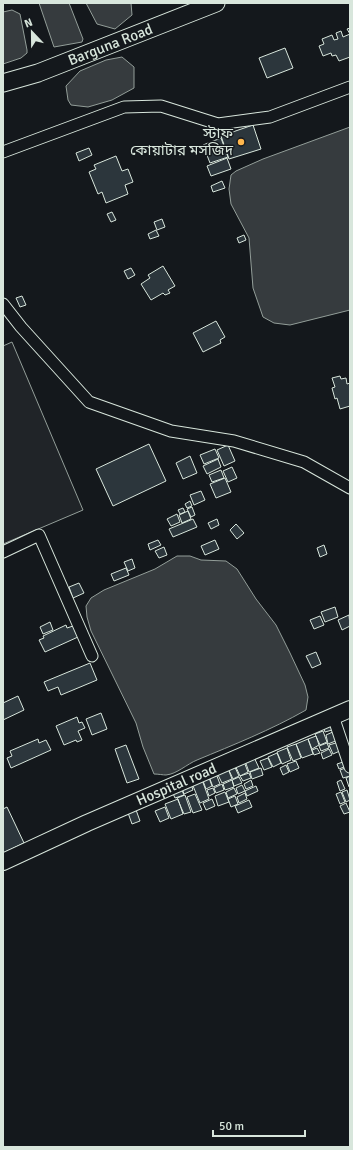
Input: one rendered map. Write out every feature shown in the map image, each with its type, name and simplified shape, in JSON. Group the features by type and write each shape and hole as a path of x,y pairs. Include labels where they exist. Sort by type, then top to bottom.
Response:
{"main road":[{"name":"Barguna Road","path":"3,83 38,73 216,3"}],"street":[{"path":"3,152 124,107 161,106 218,124 270,117 350,87"},
{"path":"3,304 20,326 89,402 171,431 234,441 304,462 350,488"},
{"path":"3,552 39,535 92,656"},
{"name":"Hospital road","path":"3,862 350,709"},
{"path":"333,716 350,767"}],"shaded area":[{"path":"39,3 69,3 83,39 82,42 54,47"},
{"path":"86,3 131,3 132,15 115,29 97,24"},
{"path":"12,10 20,14 27,53 21,58 3,64 3,12"},
{"path":"122,57 134,67 134,88 112,100 88,107 71,105 68,100 66,86 80,71 106,60"},
{"path":"350,127 350,310 290,325 274,323 263,317 253,288 249,238 231,204 229,189 231,175 236,171 263,159"},
{"path":"12,342 83,510 3,544 3,346"},
{"path":"177,556 190,556 201,560 226,561 237,569 256,599 276,625 305,685 308,697 306,710 252,737 193,762 174,773 165,775 154,774 143,747 136,723 91,631 86,606 91,598 104,590 155,569"}],"building":[{"path":"341,31 343,37 350,34 350,57 339,61 336,55 332,56 331,53 323,56 319,46 324,44 322,39 332,35 334,40 338,39 336,33"},
{"path":"285,48 293,68 267,78 259,58"},
{"name":"স্টাফ কোয়াটার মসজিদ","path":"253,125 261,149 229,159 221,136"},
{"path":"221,138 228,157 210,163 203,145"},
{"path":"89,148 92,155 79,161 76,153"},
{"path":"116,156 122,171 128,169 133,182 125,185 128,194 106,203 102,192 98,194 89,172 96,169 94,165"},
{"path":"227,158 231,169 211,176 207,166"},
{"path":"222,181 225,188 213,192 211,186"},
{"path":"112,212 116,220 111,222 107,214"},
{"path":"162,219 165,227 157,230 154,222"},
{"path":"156,230 159,236 150,239 148,234"},
{"path":"244,235 246,240 239,243 237,238"},
{"path":"163,266 175,286 168,290 170,293 165,295 163,293 151,300 141,284 150,278 148,275"},
{"path":"131,268 135,275 128,279 124,271"},
{"path":"22,296 26,305 20,307 16,298"},
{"path":"216,321 225,337 220,340 221,343 203,352 193,333"},
{"path":"340,376 341,379 346,378 347,384 350,383 350,406 340,409 332,388 335,387 332,378"},
{"path":"149,444 166,481 113,506 96,469"},
{"path":"228,445 235,461 224,466 217,450"},
{"path":"215,449 219,458 204,464 200,455"},
{"path":"190,456 197,473 183,479 176,463"},
{"path":"218,459 221,467 207,474 203,466"},
{"path":"232,467 237,478 228,482 223,471"},
{"path":"221,470 224,478 212,482 209,475"},
{"path":"225,478 231,492 216,498 210,484"},
{"path":"201,491 205,500 194,505 190,495"},
{"path":"190,501 192,506 187,508 185,504"},
{"path":"192,507 195,515 191,517 187,509"},
{"path":"183,508 185,512 180,514 178,510"},
{"path":"188,511 191,519 182,523 179,515"},
{"path":"177,514 180,522 171,526 167,519"},
{"path":"193,519 197,527 173,537 169,529"},
{"path":"217,519 219,525 211,529 208,523"},
{"path":"236,524 244,533 237,539 230,530"},
{"path":"158,540 161,545 150,550 148,544"},
{"path":"215,540 219,549 205,555 201,546"},
{"path":"324,545 327,554 320,557 317,548"},
{"path":"164,547 167,555 159,558 155,551"},
{"path":"132,559 135,568 128,571 124,562"},
{"path":"126,568 129,575 114,581 111,574"},
{"path":"79,583 84,593 73,598 69,587"},
{"path":"335,607 338,617 325,622 321,612"},
{"path":"349,615 350,626 342,630 338,620"},
{"path":"320,616 324,625 314,629 310,620"},
{"path":"50,622 53,630 43,634 40,627"},
{"path":"66,625 67,628 73,626 78,637 45,652 39,640 44,638 43,636"},
{"path":"316,652 321,664 312,668 306,656"},
{"path":"90,663 97,680 61,695 58,687 48,691 44,682"},
{"path":"18,696 24,710 3,720 3,703"},
{"path":"101,713 107,729 92,735 86,719"},
{"path":"77,717 79,723 82,722 85,728 78,731 82,740 77,742 76,740 64,745 56,726"},
{"path":"329,721 332,730 325,732 322,724"},
{"path":"323,731 327,742 320,745 315,734"},
{"path":"335,731 338,740 328,744 326,735"},
{"path":"316,736 319,745 312,749 308,739"},
{"path":"38,739 39,743 46,740 51,750 11,768 7,758 12,756 10,751"},
{"path":"308,739 313,754 302,758 296,744"},
{"path":"339,742 342,750 333,754 329,745"},
{"path":"327,743 329,748 321,751 319,746"},
{"path":"296,744 301,758 293,761 287,747"},
{"path":"126,745 139,779 127,783 115,749"},
{"path":"287,748 291,760 282,764 277,752"},
{"path":"317,748 320,753 314,755 312,750"},
{"path":"329,749 332,755 323,759 321,753"},
{"path":"277,753 281,763 273,767 268,757"},
{"path":"253,755 259,768 249,772 244,758"},
{"path":"268,758 272,767 264,770 260,761"},
{"path":"243,759 248,772 240,776 234,763"},
{"path":"296,761 299,768 290,772 287,764"},
{"path":"343,762 344,767 339,769 337,764"},
{"path":"233,763 239,776 233,779 227,766"},
{"path":"286,765 289,772 283,775 280,768"},
{"path":"227,766 232,779 222,783 216,771"},
{"path":"348,767 350,776 343,778 340,770"},
{"path":"261,768 263,775 252,779 250,772"},
{"path":"215,771 220,784 213,787 208,774"},
{"path":"249,773 251,778 243,781 240,776"},
{"path":"208,775 212,786 206,789 202,778"},
{"path":"350,776 350,786 349,787 346,778"},
{"path":"201,777 209,799 200,803 191,781"},
{"path":"239,777 242,783 234,786 232,780"},
{"path":"232,780 234,787 225,790 223,784"},
{"path":"251,780 253,786 246,789 244,784"},
{"path":"341,780 345,789 340,791 337,782"},
{"path":"190,781 193,790 184,794 181,785"},
{"path":"222,784 224,790 216,793 214,788"},
{"path":"242,785 245,791 238,794 236,788"},
{"path":"180,786 184,795 175,798 171,789"},
{"path":"256,786 258,791 247,796 245,791"},
{"path":"213,788 215,793 209,796 207,790"},
{"path":"234,788 237,794 228,798 226,792"},
{"path":"347,790 350,800 346,802 342,792"},
{"path":"225,792 229,802 218,806 215,796"},
{"path":"341,792 345,802 340,804 336,794"},
{"path":"245,793 247,799 239,803 237,797"},
{"path":"195,794 202,810 193,813 187,797"},
{"path":"185,795 191,812 184,814 177,798"},
{"path":"235,796 238,804 231,807 228,799"},
{"path":"178,799 183,814 171,819 165,804"},
{"path":"212,799 215,806 206,810 203,803"},
{"path":"249,800 252,807 238,813 235,806"},
{"path":"346,803 350,812 344,814 340,806"},
{"path":"7,807 24,843 3,853 3,809"},
{"path":"135,807 140,821 132,824 127,810"},
{"path":"165,807 169,818 160,822 155,811"}],"place":[{"name":"স্টাফ কোয়াটার মসজিদ","path":"241,142"}]}
